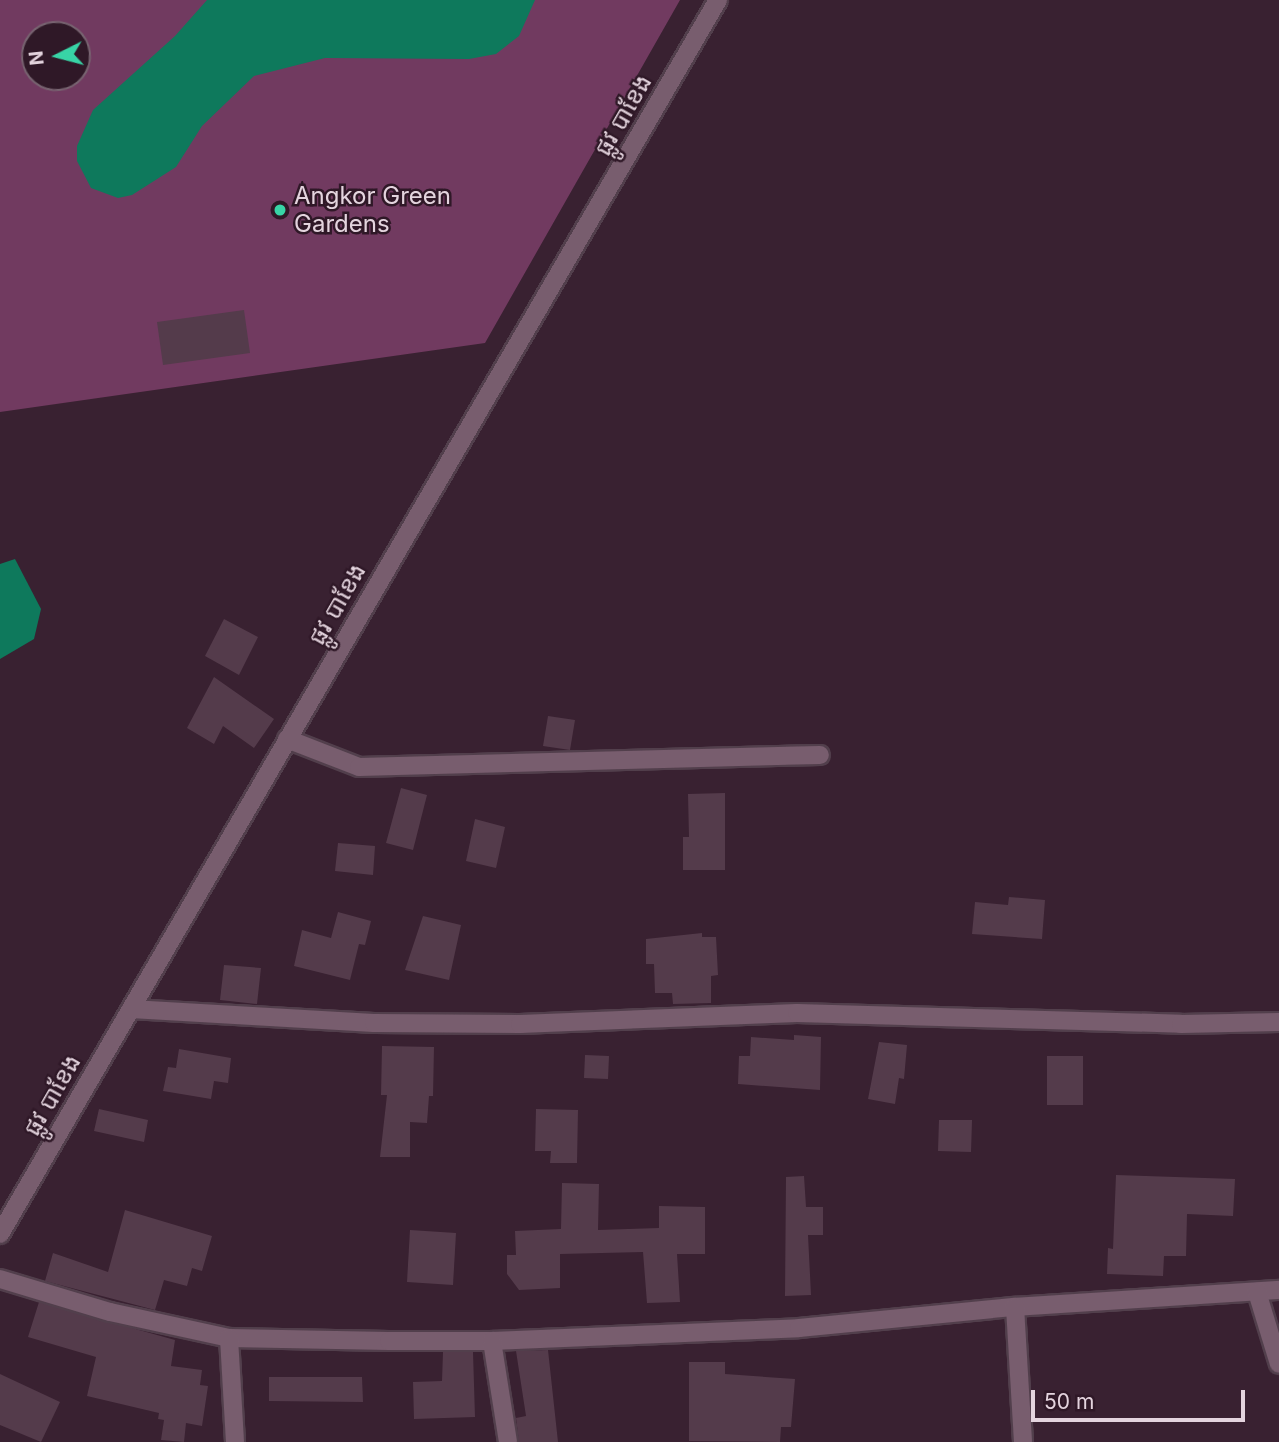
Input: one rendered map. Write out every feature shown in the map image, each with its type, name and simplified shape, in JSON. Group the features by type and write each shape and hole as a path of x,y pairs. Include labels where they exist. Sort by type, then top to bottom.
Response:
{"street":[{"name":"ផ្លូវ បាខែង","path":"2,1227 718,0"},
{"path":"287,739 359,767 820,755"},
{"path":"131,1009 374,1023 520,1024 797,1013 1181,1024 1279,1022"},
{"path":"0,1279 110,1312 229,1338 492,1341 799,1328 1015,1307 1279,1290"},
{"path":"1257,1292 1279,1364"},
{"path":"1015,1307 1023,1442"},
{"path":"229,1338 235,1442"},
{"path":"492,1341 508,1442"}],"shaded area":[{"name":"Angkor Green Gardens","path":"0,0 680,0 485,343 0,412"},
{"path":"207,0 535,0 519,36 496,54 469,59 325,58 254,76 202,126 176,167 132,195 118,198 91,188 77,161 77,146 93,110 175,36"},
{"path":"15,559 41,609 34,639 0,659 0,564"}],"building":[{"path":"244,310 250,353 163,365 157,322"},
{"path":"224,619 258,637 239,675 205,656"},
{"path":"214,677 274,719 254,748 223,726 214,744 187,728"},
{"path":"548,716 575,720 570,750 543,746"},
{"path":"401,788 427,795 413,850 386,843"},
{"path":"725,793 725,870 683,870 683,837 689,837 688,794"},
{"path":"475,819 505,827 496,868 466,861"},
{"path":"338,843 375,846 373,875 335,871"},
{"path":"1009,897 1045,900 1042,939 972,934 975,902 1008,905"},
{"path":"338,912 371,921 365,945 359,944 350,980 294,966 302,930 331,938"},
{"path":"423,916 461,925 449,980 405,970"},
{"path":"702,933 702,937 716,937 718,975 711,976 711,1003 673,1004 672,993 655,993 654,964 646,964 646,939"},
{"path":"224,965 261,968 257,1004 220,1000"},
{"path":"794,1035 821,1037 820,1090 738,1084 739,1056 750,1056 751,1037 794,1040"},
{"path":"879,1042 907,1045 904,1079 899,1078 895,1104 868,1099"},
{"path":"382,1046 434,1047 433,1096 429,1096 427,1123 410,1122 410,1157 380,1157 387,1095 381,1095"},
{"path":"179,1049 231,1058 228,1083 214,1081 211,1099 163,1091 168,1067 176,1068"},
{"path":"585,1055 609,1056 608,1079 584,1078"},
{"path":"1047,1056 1083,1056 1083,1105 1047,1105"},
{"path":"99,1109 148,1120 144,1142 94,1131"},
{"path":"536,1109 578,1110 577,1163 550,1163 551,1151 535,1151"},
{"path":"939,1120 972,1120 971,1152 938,1151"},
{"path":"1116,1175 1235,1179 1233,1216 1187,1214 1186,1256 1164,1256 1163,1276 1107,1274 1108,1248 1113,1249"},
{"path":"804,1176 806,1207 823,1207 823,1235 808,1235 811,1295 785,1296 786,1177"},
{"path":"562,1183 599,1184 598,1230 659,1228 659,1206 705,1207 705,1254 677,1254 680,1302 647,1303 643,1252 560,1254 560,1288 519,1290 507,1274 507,1255 516,1255 515,1231 561,1229"},
{"path":"125,1210 212,1236 202,1271 192,1268 187,1286 164,1280 155,1310 45,1281 53,1253 108,1272"},
{"path":"410,1230 456,1233 453,1285 407,1282"},
{"path":"39,1302 175,1340 171,1366 202,1370 200,1385 208,1386 202,1426 186,1423 184,1442 161,1440 164,1420 158,1419 159,1413 87,1396 96,1357 28,1337"},
{"path":"548,1350 558,1442 519,1442 516,1418 526,1416 516,1351"},
{"path":"443,1352 473,1352 475,1417 414,1419 413,1382 442,1381"},
{"path":"689,1362 725,1362 725,1374 795,1379 791,1427 781,1427 780,1442 689,1441"},
{"path":"0,1374 60,1402 41,1442 0,1425"},
{"path":"269,1377 362,1377 363,1402 269,1401"}],"place":[{"name":"Angkor Green Gardens","path":"280,210"}]}
